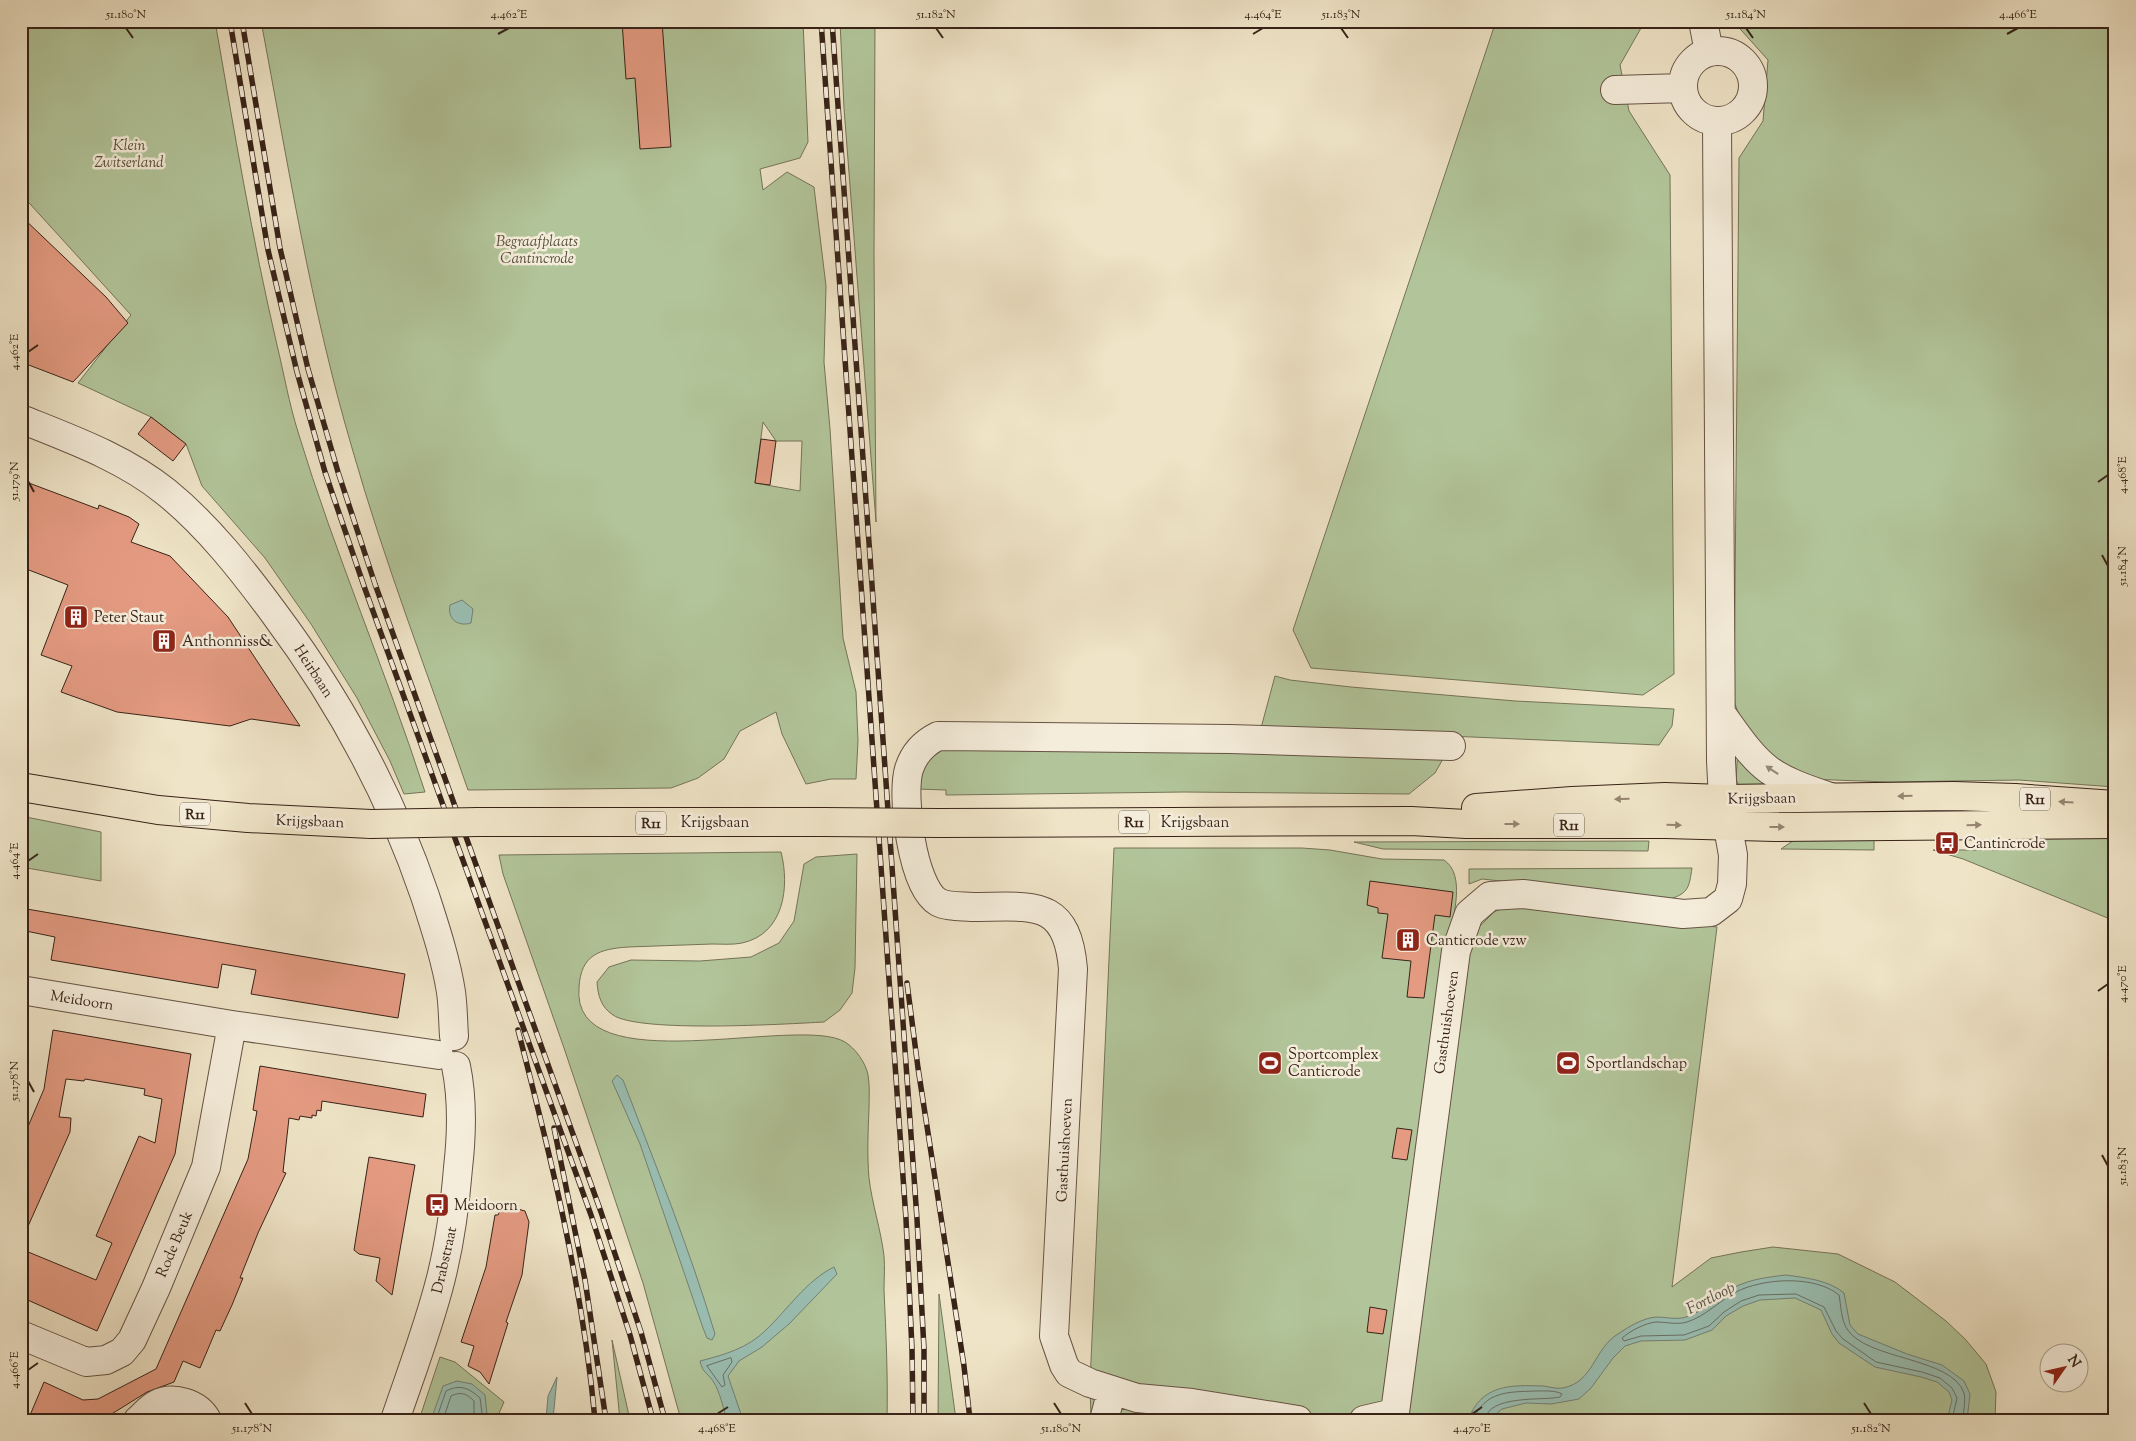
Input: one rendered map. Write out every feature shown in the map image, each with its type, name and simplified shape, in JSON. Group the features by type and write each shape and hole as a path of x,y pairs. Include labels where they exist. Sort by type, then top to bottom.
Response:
{"main road":[{"name":"Krijgsbaan","path":"21,787 158,810 248,818 371,824 478,822 1411,821 1466,824 1728,826 2115,824"},
{"name":"Krijgsbaan","path":"1411,821 1476,808 1665,797 1723,799 1954,796 2115,805"}],"street":[{"path":"1703,21 1709,52"},
{"path":"1722,50 1738,57 1750,70 1753,82 1752,94 1748,105 1740,114 1729,120 1706,120 1690,107 1682,88 1684,76 1690,65 1698,56 1709,52 1722,50"},
{"path":"1615,90 1682,88"},
{"name":"Gasthuishoeven","path":"1364,1420 1394,1416 1456,951 1469,914 1490,896 1524,894 1684,914 1711,912 1728,898 1732,884 1733,855 1723,799 1721,713 1717,121"},
{"name":"Heirbaan","path":"21,419 119,461 166,492 196,520 227,554 295,641 360,744 402,833 437,936 451,991 450,1052"},
{"path":"1721,713 1740,738 1769,770 1799,786 1832,798"},
{"name":"Gasthuishoeven","path":"1298,1420 1192,1402 1137,1398 1079,1379 1069,1373 1064,1365 1054,1336 1073,969 1067,933 1058,920 1043,911 1023,907 938,902 923,884 913,856 906,783 910,767 920,748 938,736 1221,739 1451,746"},
{"name":"Meidoorn","path":"23,997 450,1052"},
{"name":"Rode Beuk","path":"21,1336 86,1362 106,1360 122,1352 132,1340 206,1168 232,1024"},
{"name":"Drabstraat","path":"395,1420 434,1302 453,1220 462,1109 461,1090 450,1052"},
{"path":"1104,1420 1112,1390"},
{"path":"138,1420 156,1404 171,1399 191,1405 207,1420"}],"green space":[{"name":"Klein Zwitserland","path":"21,21 215,21 259,265 295,421 312,478 425,792 404,794 390,761 357,698 311,624 265,558 202,486 186,444 151,417 78,383 131,315 21,194"},
{"name":"Begraafplaats Cantincrode","path":"261,21 803,21 808,142 800,158 760,169 763,190 787,172 814,187 826,286 824,362 843,638 856,692 858,741 856,779 831,779 806,784 782,734 776,712 740,731 724,759 698,778 671,788 468,790 379,534 337,396 312,290","holes":["763,422 776,441 802,441 800,491 755,483"]},
{"path":"840,21 875,21 876,522 844,108"},
{"path":"1496,21 1645,21 1620,65 1629,111 1670,175 1674,674 1643,695 1311,668 1293,630"},
{"path":"1733,21 2115,21 2115,787 2019,780 1889,782 1807,779 1767,758 1741,721 1734,701 1739,158 1763,121 1768,60"},
{"path":"1275,676 1290,680 1351,687 1515,701 1674,709 1672,726 1659,745 1261,728"},
{"path":"1023,748 1444,757 1435,773 1409,794 1184,792 946,795 946,790 917,789 921,763 939,749"},
{"path":"1738,748 1789,789 1740,789 1736,779"},
{"path":"21,816 101,832 101,881 21,867"},
{"path":"1874,831 1874,850 1781,849 1797,838"},
{"path":"2008,831 2115,833 2115,921 1963,859 1933,850 2008,850"},
{"path":"1649,841 1648,851 1383,849 1354,842"},
{"path":"1114,848 1302,848 1330,850 1382,859 1444,860 1451,867 1455,875 1456,885 1455,907 1450,937 1477,929 1494,912 1509,905 1717,927 1672,1287 1711,1258 1741,1252 1773,1247 1838,1254 1895,1282 1946,1321 1965,1339 1986,1364 1996,1392 1995,1420 1091,1420 1090,1383"},
{"path":"781,852 785,880 781,907 767,930 756,938 735,944 628,947 600,952 593,956 583,968 579,987 586,1016 610,1033 647,1040 691,1041 783,1035 820,1036 845,1042 859,1056 867,1070 869,1079 869,1178 884,1256 887,1420 681,1420 643,1283 503,874 499,855"},
{"path":"857,854 855,968 852,993 840,1010 824,1022 714,1026 652,1024 628,1021 613,1015 603,1005 599,996 597,982 609,967 631,960 700,961 751,957 779,943 794,921 804,864 816,857"},
{"path":"1692,868 1685,892 1670,899 1482,879 1469,884 1469,869"},
{"path":"939,1294 956,1420 938,1420"},
{"path":"612,1340 630,1420 620,1420"},
{"path":"440,1357 455,1362 504,1402 496,1420 419,1420"}],"water":[{"path":"462,600 473,609 471,623 458,623 454,621 450,614 450,605"},
{"path":"617,1075 623,1080 683,1238 715,1334 712,1340 707,1338 703,1328 640,1144 612,1081"},
{"path":"834,1267 837,1274 789,1324 762,1347 739,1361 728,1376 743,1420 727,1420 718,1390 704,1371 700,1361 727,1353 751,1342 766,1330 806,1287"},
{"path":"1786,1275 1817,1280 1838,1289 1844,1293 1850,1325 1858,1334 1907,1354 1942,1365 1964,1381 1970,1394 1967,1420 1947,1420 1952,1400 1949,1392 1937,1382 1875,1367 1839,1343 1832,1334 1821,1310 1795,1298 1760,1300 1743,1306 1726,1316 1712,1330 1685,1340 1641,1341 1625,1346 1613,1358 1591,1388 1579,1399 1551,1404 1526,1403 1502,1409 1489,1420 1468,1420 1481,1399 1499,1389 1520,1386 1563,1388 1573,1385 1588,1372 1610,1340 1636,1323 1656,1317 1683,1318 1699,1311 1741,1284"},
{"path":"557,1377 553,1420 546,1420 548,1396"},
{"path":"457,1381 472,1384 485,1395 487,1414 485,1420 431,1420 443,1386"}],"building":[{"path":"622,21 662,21 671,147 640,149 635,78 626,79"},
{"path":"21,216 106,297 128,323 73,382 21,362"},
{"path":"151,417 186,444 173,461 138,434"},
{"path":"761,439 776,441 770,485 755,483"},
{"name":"Anthonniss&","path":"21,480 98,509 99,505 129,517 139,524 131,542 170,556 228,617 300,726 251,719 230,726 117,712 61,692 72,666 41,655 68,585 21,567"},
{"name":"Canticrode vzw","path":"1370,881 1453,892 1450,917 1435,915 1424,998 1407,997 1411,961 1382,958 1388,914 1378,913 1378,908 1367,905"},
{"path":"21,908 405,974 398,1018 251,994 256,970 222,964 218,988 51,960 55,937 21,930"},
{"path":"53,1030 191,1054 175,1154 97,1331 21,1297 21,1249 96,1280 112,1243 96,1236 139,1136 155,1143 162,1099 144,1095 145,1089 85,1079 84,1081 66,1079 59,1117 71,1118 70,1132 21,1242 21,1143 44,1089"},
{"path":"260,1066 426,1094 423,1117 322,1101 321,1111 317,1110 316,1116 312,1115 312,1118 300,1116 299,1120 289,1118 283,1172 286,1173 258,1233 240,1278 243,1278 232,1305 220,1331 216,1330 200,1368 183,1361 174,1382 147,1392 102,1420 28,1420 44,1382 83,1400 98,1399 156,1369 248,1159 257,1111 253,1110"},
{"path":"1397,1128 1412,1130 1407,1160 1392,1158"},
{"path":"369,1157 415,1165 392,1295 376,1281 380,1258 359,1254 354,1250"},
{"path":"503,1205 525,1211 529,1222 522,1275 506,1322 508,1323 489,1384 480,1372 468,1366 474,1346 461,1342 486,1267 495,1215 498,1215"},
{"path":"1370,1307 1387,1310 1383,1334 1367,1332"}],"railway":[{"path":"230,21 268,250 297,372 325,472 365,589 591,1215 630,1335 653,1420"},
{"path":"242,21 280,248 308,369 338,472 375,584 601,1212 641,1332 665,1420"},
{"path":"821,21 906,1219 913,1420"},
{"path":"832,21 917,1219 924,1349 924,1420"},
{"path":"907,983 918,1068 964,1366 970,1420"},
{"path":"518,1030 554,1174 574,1272 583,1321 595,1420"},
{"path":"554,1128 585,1280 606,1420"}],"place":[{"name":"Peter Staut","path":"76,617"},
{"name":"Anthonniss&","path":"164,641"},
{"name":"Cantincrode","path":"1947,843"},
{"name":"Canticrode vzw","path":"1408,940"},
{"name":"Sportcomplex Canticrode","path":"1270,1063"},
{"name":"Sportlandschap","path":"1568,1063"},
{"name":"Meidoorn","path":"437,1205"}],"water label":[{"name":"Fortloop","path":"1710,1297"}]}
